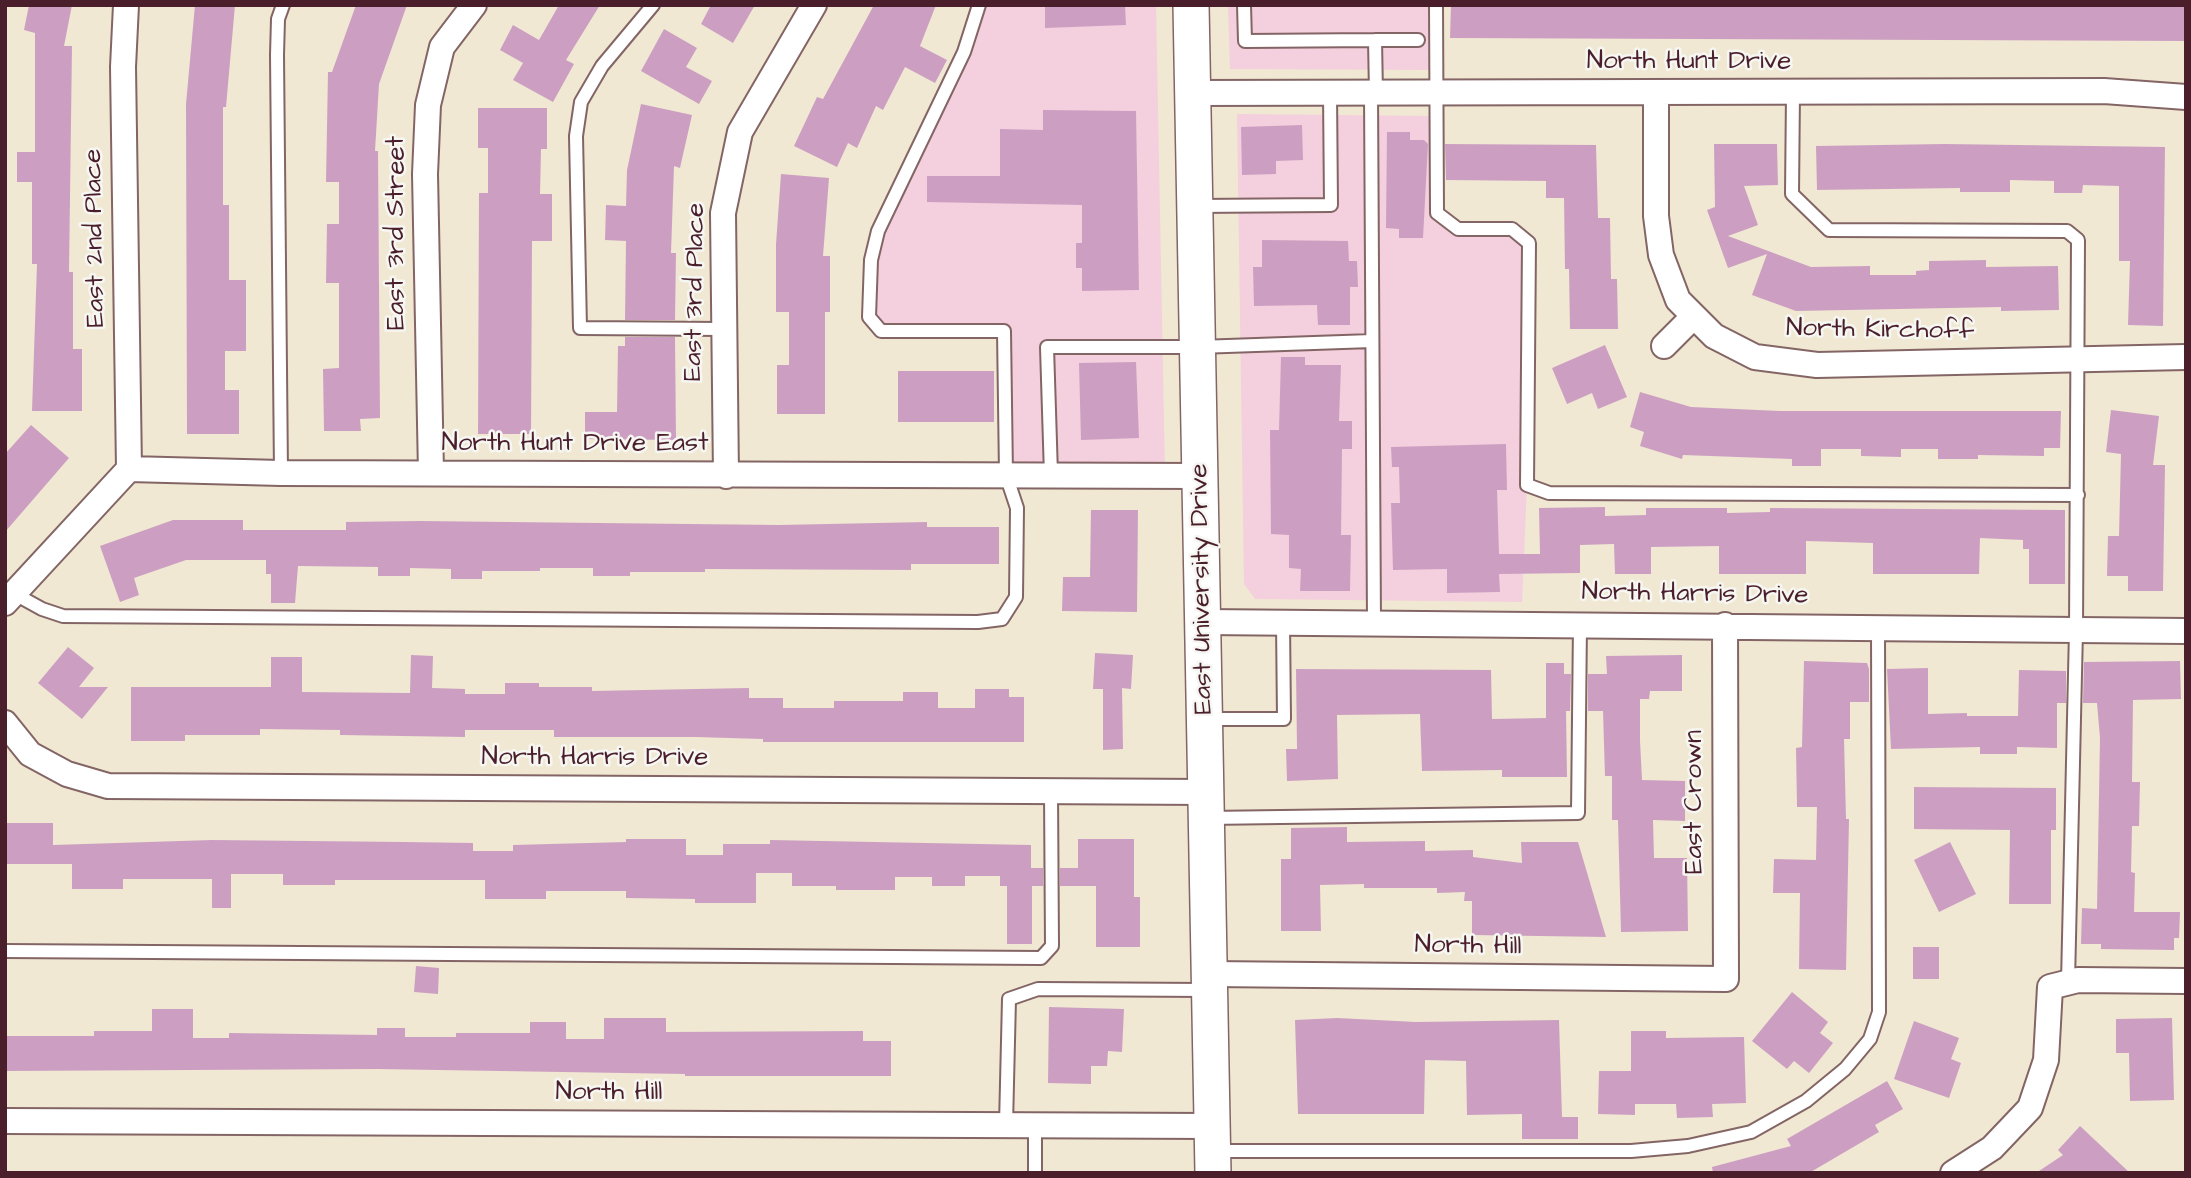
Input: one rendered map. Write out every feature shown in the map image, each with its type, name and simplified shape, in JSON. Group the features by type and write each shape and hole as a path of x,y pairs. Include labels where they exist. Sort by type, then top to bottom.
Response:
{"main road":[{"name":"East University Drive","path":"1191,5 1202,476 1212,1150"}],"street":[{"name":"East 2nd Place","path":"126,5 123,68 129,469"},
{"name":"East 3rd Street","path":"431,473 425,174 428,104 442,47 474,5"},
{"name":"East 3rd Place","path":"726,476 723,213 740,132 814,5"},
{"name":"North Hunt Drive","path":"1192,93 2104,91 2186,97"},
{"name":"North Kirchoff","path":"1656,93 1656,216 1661,255 1678,300 1714,336 1755,356 1817,365 2186,357"},
{"path":"1664,346 1694,316"},
{"name":"North Hunt Drive East","path":"129,469 281,473 726,476 1202,476"},
{"path":"9,598 129,469"},
{"name":"North Harris Drive","path":"1204,621 2186,631"},
{"name":"East Crown","path":"1725,625 1726,979"},
{"name":"North Harris Drive","path":"5,723 30,754 68,774 108,786 1051,792 1207,805"},
{"name":"North Hill","path":"1210,982 1726,979"},
{"path":"1953,1173 1992,1148 2030,1108 2046,1060 2050,987 2068,982 2186,981"},
{"name":"North Hill","path":"5,1121 1035,1125 1212,1150"}],"lane":[{"path":"281,473 277,55 278,19 283,5"},
{"path":"653,5 602,66 581,102 576,136 580,328 723,329"},
{"path":"9,598 63,616 978,622 1002,619 1016,597 1017,509 1006,475 1004,331 881,331 869,317 870,260 878,232 964,52 979,5"},
{"path":"1244,5 1245,41 1418,40"},
{"path":"1436,5 1437,214 1458,229 1512,229 1529,243 1527,485 1549,493 2078,495"},
{"path":"1374,622 1372,341 1375,40"},
{"path":"1195,206 1331,205 1330,93"},
{"path":"1793,93 1792,194 1829,230 2067,230 2078,240 2078,495 2068,982"},
{"path":"1051,475 1047,347 1198,347 1372,341"},
{"path":"1206,719 1284,719 1283,622"},
{"path":"1207,805 1578,813 1580,623"},
{"path":"1212,1150 1631,1151 1688,1146 1751,1132 1806,1101 1845,1069 1870,1039 1879,1012 1878,626"},
{"path":"5,951 1041,958 1052,946 1051,792"},
{"path":"1006,1125 1009,999 1038,989 1210,982"},
{"path":"1035,1125 1035,1173"}],"shaded area":[{"path":"979,5 1156,5 1165,476 1006,475 1004,331 881,331 869,317 871,260"},
{"path":"1228,5 1436,5 1437,70 1230,69"},
{"path":"1237,114 1437,116 1437,213 1458,229 1512,229 1529,243 1527,485 1522,602 1255,599 1244,584"}],"building":[{"path":"29,5 72,5 64,46 72,46 69,272 73,272 73,349 82,349 82,411 32,411 37,264 32,264 32,182 17,182 17,152 35,152 35,33 24,30"},
{"path":"195,5 235,5 226,107 223,107 223,205 229,205 229,280 246,280 246,351 225,351 225,390 239,390 239,434 187,434 186,104"},
{"path":"356,5 407,5 379,84 375,151 378,151 380,418 360,419 361,431 324,431 323,369 339,368 339,283 326,283 327,224 339,224 339,182 326,182 328,72 332,72"},
{"path":"559,5 600,5 566,60 574,64 553,102 513,80 523,63 500,50 513,25 539,40"},
{"path":"711,5 755,5 733,43 701,24"},
{"path":"874,5 936,5 920,46 947,60 935,83 905,67 883,110 876,106 857,148 848,143 837,167 794,146 817,97 823,99"},
{"path":"1045,5 1125,5 1126,25 1045,28"},
{"path":"1451,5 2186,5 2186,41 1450,38"},
{"path":"664,29 697,48 686,67 712,81 699,104 641,71"},
{"path":"641,104 692,115 680,168 674,166 671,253 676,253 675,320 625,320 626,241 605,240 606,205 626,206 627,170"},
{"path":"478,108 547,108 547,149 541,149 540,194 552,194 552,241 532,241 531,434 478,434 479,193 488,193 488,148 478,148"},
{"path":"1043,110 1136,111 1139,290 1082,291 1082,268 1076,268 1076,243 1082,243 1082,205 927,202 927,176 1000,176 1000,129 1043,130"},
{"path":"1302,125 1303,160 1276,161 1276,174 1242,175 1241,127"},
{"path":"1387,132 1410,132 1410,140 1424,140 1428,144 1423,238 1399,238 1399,229 1386,228"},
{"path":"1445,144 1596,145 1598,218 1610,218 1611,279 1617,279 1618,329 1570,329 1569,269 1565,269 1564,198 1546,198 1546,181 1446,180"},
{"path":"1714,144 1777,144 1778,185 1744,186 1758,225 1728,236 1811,267 1870,266 1870,275 1916,275 1916,271 1929,270 1929,261 1986,260 1986,267 2058,266 2059,310 2001,311 2001,307 1796,311 1752,295 1767,254 1728,268 1707,210 1715,207"},
{"path":"1945,144 2165,147 2163,326 2128,325 2130,261 2119,261 2119,186 2083,185 2082,193 2054,193 2054,181 2010,180 2010,192 1960,192 1960,188 1817,190 1816,146"},
{"path":"781,174 829,178 823,256 830,256 830,312 825,312 825,414 777,414 777,365 789,365 789,312 776,312 776,244"},
{"path":"1262,240 1348,241 1349,261 1357,261 1358,287 1350,287 1350,325 1318,325 1317,305 1254,306 1253,267 1262,267"},
{"path":"625,337 675,337 676,440 585,439 585,412 617,412 618,346 625,346"},
{"path":"1605,345 1627,397 1598,409 1592,393 1567,404 1552,368"},
{"path":"1281,357 1305,357 1305,365 1341,365 1339,421 1352,421 1352,449 1342,449 1341,535 1351,535 1350,591 1300,591 1301,569 1289,568 1289,535 1271,534 1270,430 1279,430"},
{"path":"1136,362 1139,438 1081,440 1079,363"},
{"path":"898,371 994,371 994,422 898,422"},
{"path":"1640,392 1691,407 1780,411 2061,411 2060,448 2044,448 2044,456 1978,455 1978,459 1938,459 1938,449 1901,449 1901,457 1861,456 1861,449 1821,449 1821,466 1792,466 1792,459 1683,455 1682,459 1640,446 1644,432 1630,427"},
{"path":"2111,410 2159,416 2153,465 2165,465 2163,591 2128,591 2128,576 2107,576 2108,536 2119,536 2121,454 2106,452"},
{"path":"31,425 69,458 5,532 5,454"},
{"path":"1506,444 1507,490 1497,490 1499,554 1540,554 1539,508 1605,507 1605,516 1646,515 1646,508 1727,508 1727,513 1770,512 1770,508 2065,510 2065,584 2029,584 2029,549 2023,549 2023,540 1980,538 1979,574 1873,574 1873,543 1806,541 1806,574 1719,574 1719,546 1651,547 1651,574 1615,574 1614,544 1580,545 1580,573 1499,574 1500,592 1447,593 1447,569 1393,570 1391,503 1400,503 1399,467 1392,467 1391,447"},
{"path":"1091,510 1138,510 1137,612 1062,611 1063,577 1090,577"},
{"path":"173,520 243,520 243,530 346,530 346,522 420,521 779,525 927,522 927,527 999,527 999,564 911,564 911,570 705,569 705,572 630,572 630,576 593,576 593,568 540,568 540,571 482,571 482,579 451,579 451,569 410,568 410,576 378,576 378,567 298,566 295,603 271,603 271,574 266,574 266,560 186,560 134,578 139,595 120,602 100,546"},
{"path":"68,647 94,668 79,687 108,687 82,719 38,683"},
{"path":"1095,653 1133,655 1131,689 1122,688 1123,749 1103,750 1103,689 1093,689"},
{"path":"411,655 433,656 432,688 465,689 465,694 505,694 505,683 539,683 539,687 592,687 592,691 749,688 749,698 783,698 783,708 834,708 834,701 903,701 903,692 938,692 938,708 975,708 975,689 1009,689 1009,697 1024,697 1024,742 763,742 763,739 695,737 554,737 554,730 465,730 465,737 340,735 340,730 260,729 260,735 185,735 185,741 131,741 131,687 271,687 271,657 302,657 302,692 410,693"},
{"path":"1682,655 1682,691 1650,691 1649,699 1640,699 1640,741 1642,780 1685,781 1685,821 1653,820 1654,858 1687,858 1688,931 1621,932 1618,820 1612,820 1612,776 1605,776 1603,711 1588,711 1588,674 1607,674 1606,656"},
{"path":"1804,661 1867,663 1869,669 1869,702 1850,702 1850,739 1844,739 1846,819 1849,819 1846,970 1799,969 1800,893 1773,893 1774,859 1816,860 1817,807 1797,807 1796,748 1802,747"},
{"path":"2180,661 2181,699 2133,700 2132,782 2140,782 2139,826 2132,826 2131,872 2135,873 2134,912 2180,912 2179,938 2174,938 2174,950 2101,949 2101,944 2081,944 2082,908 2097,909 2100,738 2097,703 2083,703 2084,662"},
{"path":"1546,663 1564,663 1564,674 1571,674 1570,711 1566,711 1567,777 1502,777 1502,770 1422,771 1420,714 1337,715 1338,779 1287,781 1286,749 1297,749 1296,669 1491,670 1492,719 1546,718"},
{"path":"1928,668 1928,714 1967,713 1967,716 2018,716 2019,670 2066,671 2066,703 2057,703 2057,748 2017,747 2017,754 1980,754 1980,747 1891,749 1887,669"},
{"path":"1914,787 2056,788 2056,830 2051,830 2051,904 2009,904 2010,830 1914,829"},
{"path":"5,823 53,823 53,845 212,840 404,842 473,843 473,851 513,851 513,845 686,839 686,855 723,855 723,844 770,844 770,840 1031,845 1031,868 1043,868 1043,886 1032,886 1032,944 1007,944 1007,886 1000,886 1000,876 965,876 965,886 932,886 932,877 895,877 895,890 836,890 836,886 792,886 792,873 756,873 756,903 695,903 695,899 626,898 626,891 546,891 546,899 485,899 485,880 335,880 335,885 283,885 283,874 231,874 231,908 212,908 212,879 123,879 123,889 72,889 72,864 5,864"},
{"path":"1347,827 1347,842 1425,841 1425,851 1473,850 1473,857 1522,863 1521,842 1578,842 1606,937 1472,935 1472,901 1464,901 1465,892 1437,893 1437,888 1364,888 1364,884 1320,885 1321,931 1281,931 1281,859 1291,859 1291,828"},
{"path":"1078,839 1134,839 1134,897 1140,897 1140,947 1096,947 1096,886 1060,886 1060,868 1078,868"},
{"path":"1950,842 1976,894 1939,912 1914,860"},
{"path":"1913,947 1939,947 1939,979 1913,979"},
{"path":"416,966 439,968 438,994 414,992"},
{"path":"1792,992 1828,1022 1820,1033 1833,1043 1809,1073 1794,1061 1787,1069 1752,1041"},
{"path":"1049,1007 1124,1009 1122,1052 1108,1051 1107,1066 1091,1066 1091,1084 1048,1083"},
{"path":"152,1009 193,1009 193,1038 229,1038 229,1033 377,1035 377,1028 405,1028 405,1037 456,1037 456,1033 530,1033 530,1022 566,1022 566,1039 604,1039 604,1018 666,1018 666,1032 863,1031 863,1041 891,1041 891,1076 685,1076 377,1069 5,1071 5,1036 94,1036 94,1031 152,1031"},
{"path":"1337,1018 1416,1022 1559,1020 1562,1117 1578,1117 1578,1139 1522,1139 1522,1114 1467,1115 1466,1061 1425,1060 1424,1114 1298,1114 1295,1020"},
{"path":"2172,1018 2174,1100 2130,1101 2129,1053 2116,1053 2116,1019"},
{"path":"1914,1021 1959,1038 1951,1059 1961,1063 1949,1098 1894,1079"},
{"path":"1631,1031 1666,1031 1666,1038 1744,1037 1746,1103 1712,1104 1713,1117 1677,1118 1676,1104 1635,1104 1635,1115 1598,1114 1599,1071 1631,1071"},
{"path":"1887,1081 1903,1109 1875,1125 1879,1132 1809,1173 1713,1173 1712,1167 1791,1146 1787,1139"},
{"path":"2080,1126 2130,1173 2036,1173 2063,1155 2058,1150"}]}
